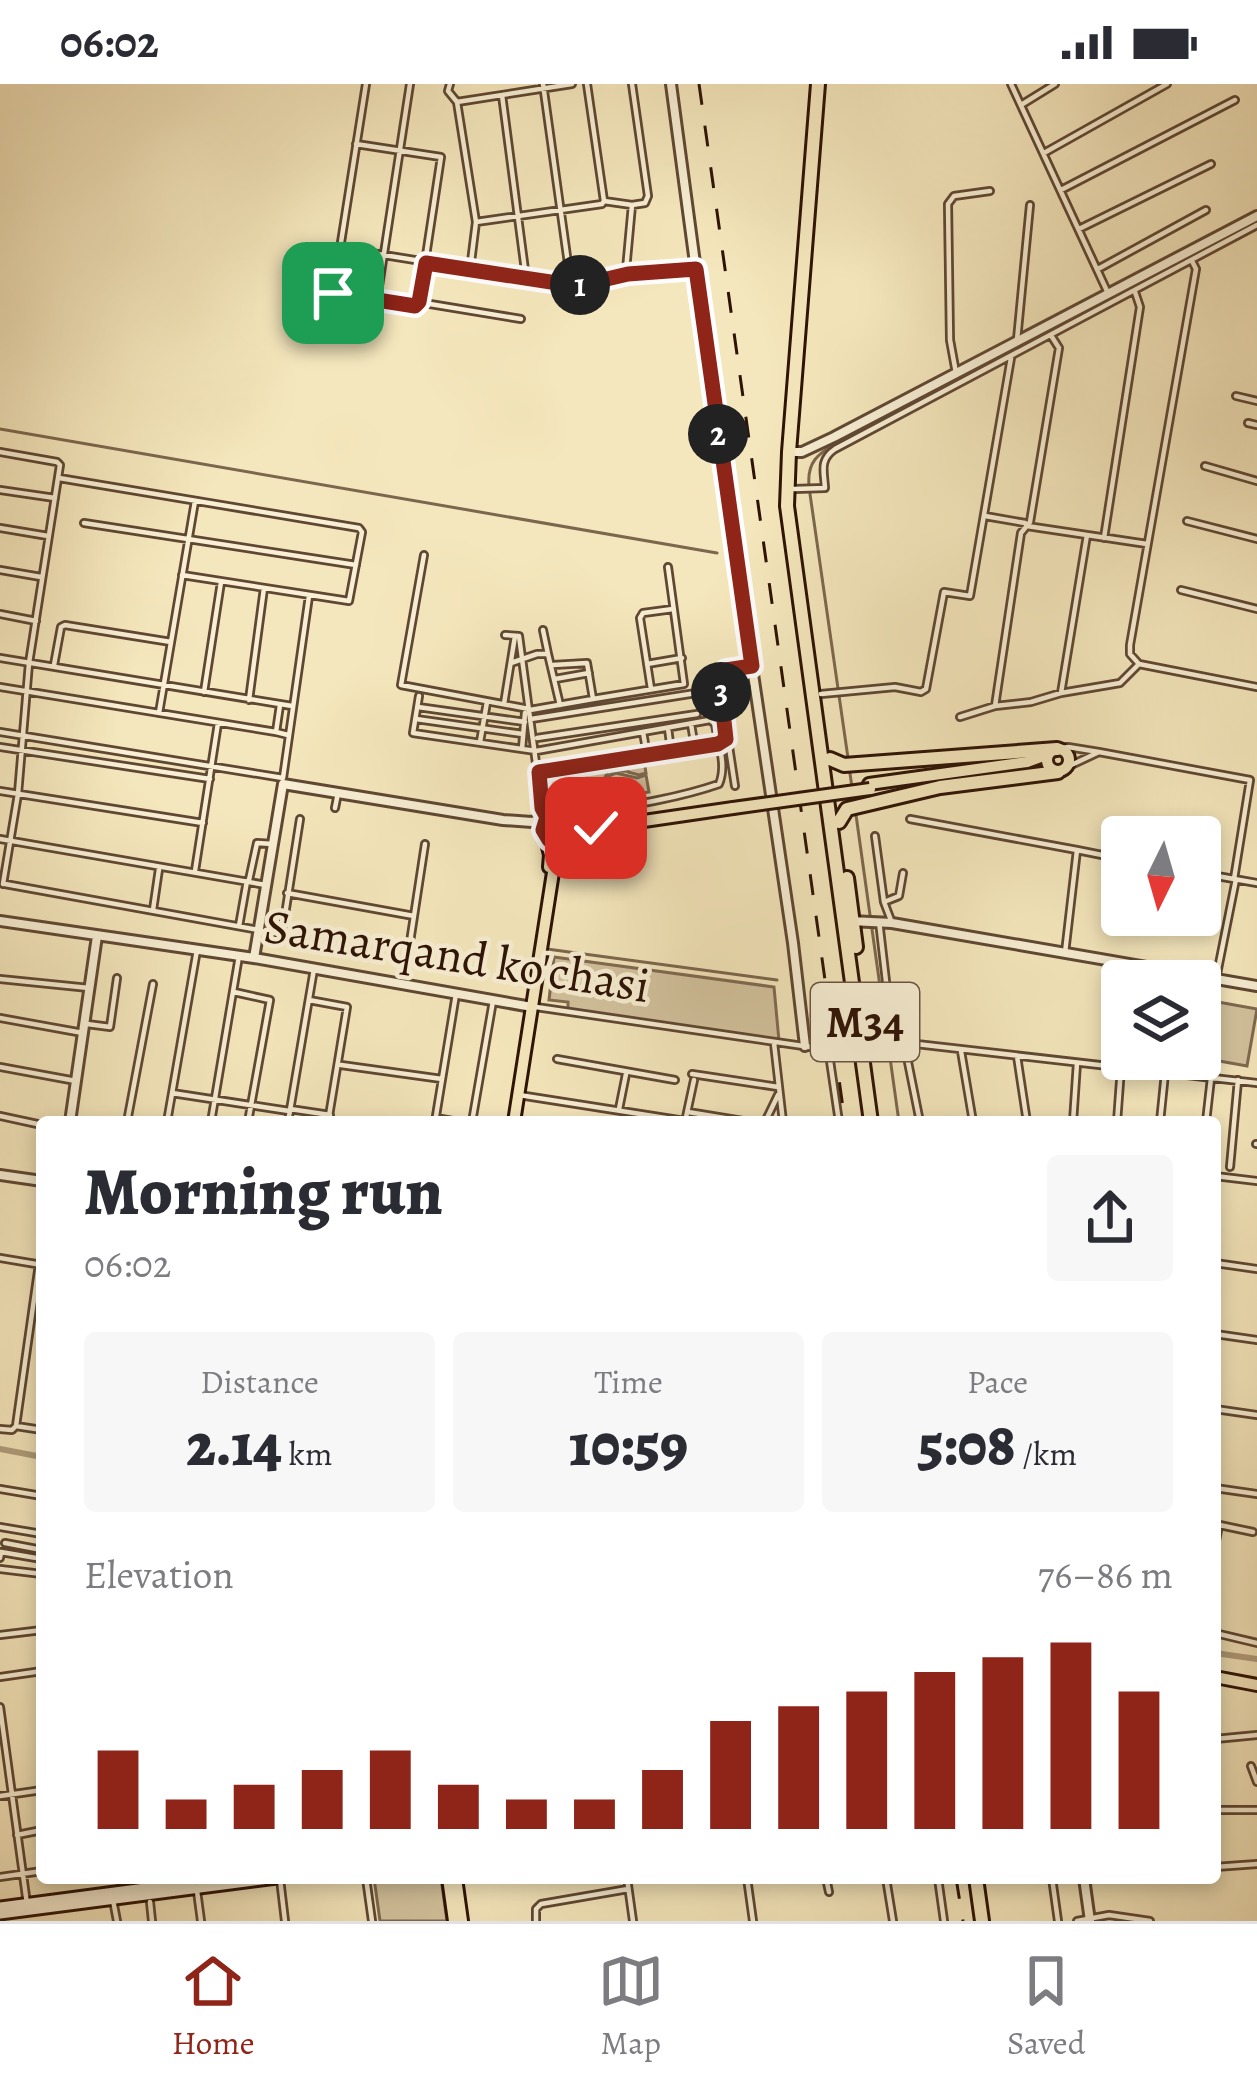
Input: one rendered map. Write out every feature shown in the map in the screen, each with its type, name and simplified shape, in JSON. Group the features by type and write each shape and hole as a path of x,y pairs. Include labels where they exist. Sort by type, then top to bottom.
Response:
{"highway":[{"name":"M34","path":"821,84 787,487 823,740 863,921 875,1116"},
{"name":"M34","path":"811,208 794,489 823,740 863,921"},
{"path":"830,759 838,765 1056,762"},
{"path":"839,822 843,813 855,807 1056,762"},
{"path":"981,1884 986,1921"}],"main road":[{"path":"540,939 550,861 543,825 557,812 590,824 1027,762 1056,762"},
{"path":"545,836 557,844 589,829 733,806"},
{"path":"513,1116 554,866 575,828 570,816"},
{"path":"512,1116 530,1006"},
{"path":"1221,1676 1257,1682"},
{"path":"0,1911 28,1911 112,1893 187,1884"},
{"path":"453,1884 458,1921"}],"street":[{"path":"356,144 442,157 415,306 333,293 356,144 366,84"},
{"path":"377,299 410,84"},
{"path":"449,84 448,91 457,102 476,222 470,270"},
{"path":"457,102 572,84"},
{"path":"586,84 604,201"},
{"path":"476,222 604,201 645,202 648,196 632,84"},
{"path":"671,84 805,1046 830,1054 838,1116"},
{"path":"1011,84 1108,293"},
{"path":"1021,105 1055,84"},
{"path":"1044,153 1167,84"},
{"path":"543,86 571,285"},
{"path":"502,95 526,278"},
{"path":"1060,190 1235,100"},
{"path":"1079,229 1211,164"},
{"path":"956,373 950,340 948,204 954,196 990,191"},
{"path":"628,274 632,205"},
{"path":"1017,340 1030,205"},
{"path":"1098,269 1206,210"},
{"path":"796,452 834,437 1257,216"},
{"path":"794,489 825,488 826,455 1257,225"},
{"path":"340,248 571,285 628,274 696,269"},
{"path":"1192,261 1196,269 1130,654 1139,664 1257,687"},
{"path":"1104,538 1140,307 1136,292"},
{"path":"419,302 521,320"},
{"path":"995,706 1021,533 1030,522 1059,349 1051,336"},
{"path":"821,694 895,687 925,690 944,592 970,596 1011,358"},
{"path":"1236,396 1257,401"},
{"path":"1248,423 1257,425"},
{"path":"0,452 57,462 58,478 29,663 18,794 1,884 282,934 300,819"},
{"path":"1205,466 1257,482"},
{"path":"58,478 362,532 349,602 182,575"},
{"path":"0,490 55,498"},
{"path":"159,713 195,501"},
{"path":"985,516 1147,544"},
{"path":"1187,521 1257,539"},
{"path":"83,523 356,565"},
{"path":"0,528 48,536"},
{"path":"1061,693 1087,535"},
{"path":"424,555 401,685 504,704 528,715 684,683 668,567"},
{"path":"0,570 41,577"},
{"path":"204,692 221,581"},
{"path":"249,700 264,588"},
{"path":"1181,590 1257,609"},
{"path":"254,958 309,596"},
{"path":"651,689 640,618 675,609"},
{"path":"0,614 36,620"},
{"path":"53,667 65,625 171,642"},
{"path":"543,630 560,705"},
{"path":"503,820 532,822 547,817 519,636 505,635"},
{"path":"504,704 515,636"},
{"path":"511,663 548,654"},
{"path":"0,658 292,706"},
{"path":"647,664 682,658"},
{"path":"553,665 585,661 593,700"},
{"path":"959,717 1120,682 1139,664"},
{"path":"735,786 721,694 726,670 752,666"},
{"path":"555,679 589,673"},
{"path":"0,687 288,735"},
{"path":"417,707 485,716 528,715 696,693"},
{"path":"419,696 413,733 536,751 714,722 722,775 719,784 616,806 562,800 542,803"},
{"path":"480,742 488,702"},
{"path":"276,732 280,705"},
{"path":"534,738 697,714"},
{"path":"522,749 528,715"},
{"path":"416,718 523,734"},
{"path":"196,871 218,723"},
{"path":"691,724 695,748"},
{"path":"668,728 671,751"},
{"path":"0,732 503,820 545,836"},
{"path":"573,732 575,745"},
{"path":"643,732 647,755"},
{"path":"539,772 726,739"},
{"path":"0,747 210,779"},
{"path":"1056,762 1068,747 1254,780 1220,960"},
{"path":"1056,762 1099,752"},
{"path":"0,791 203,823"},
{"path":"335,808 338,793"},
{"path":"910,819 1101,855"},
{"path":"875,836 884,902 892,922"},
{"path":"0,839 266,885"},
{"path":"238,926 256,844 273,844"},
{"path":"408,955 425,844"},
{"path":"1065,953 1077,850"},
{"path":"153,910 160,866"},
{"path":"884,902 899,896 903,873"},
{"path":"1221,877 1257,883"},
{"path":"287,893 414,916"},
{"name":"Samarqand ko'chasi","path":"0,921 805,1046"},
{"path":"1101,1066 899,1042 892,1034 863,921 892,922 1106,960"},
{"path":"71,1116 98,936"},
{"path":"168,1116 197,950"},
{"path":"212,1116 239,956"},
{"path":"289,1116 314,969"},
{"path":"0,1018 110,1027 117,978"},
{"path":"0,979 89,988"},
{"path":"1221,980 1257,986"},
{"path":"128,1116 153,984"},
{"path":"234,992 270,1000 249,1116"},
{"path":"436,1116 456,994"},
{"path":"309,1000 347,1007 330,1116"},
{"path":"473,1116 493,1001"},
{"path":"774,1043 782,1116"},
{"path":"911,1043 908,1057 919,1116"},
{"path":"961,1051 972,1116"},
{"path":"1018,1056 1027,1116"},
{"path":"557,1059 675,1080"},
{"path":"1073,1116 1077,1063"},
{"path":"339,1065 442,1079"},
{"path":"0,1067 76,1081"},
{"path":"620,1109 626,1072"},
{"path":"687,1116 693,1077 779,1091"},
{"path":"1221,1079 1257,1082"},
{"path":"1117,1116 1120,1080"},
{"path":"1161,1116 1164,1080"},
{"path":"1208,1116 1211,1080"},
{"path":"1230,1167 1238,1081"},
{"path":"767,1116 779,1091"},
{"path":"172,1093 316,1116"},
{"path":"519,1095 658,1116"},
{"path":"688,1112 712,1116"},
{"path":"0,1116 36,1124"},
{"path":"0,1175 36,1180"},
{"path":"1221,1176 1257,1181"},
{"path":"0,1260 36,1264"},
{"path":"1221,1264 1257,1269"},
{"path":"0,1429 16,1426 36,1292"},
{"path":"1221,1335 1257,1340"},
{"path":"1221,1410 1257,1415"},
{"path":"16,1426 36,1429"},
{"path":"1221,1489 1257,1494"},
{"path":"0,1492 36,1495"},
{"path":"1221,1526 1253,1532"},
{"path":"0,1527 36,1533"},
{"path":"5,1543 36,1549"},
{"path":"0,1558 1,1552 36,1558"},
{"path":"0,1568 36,1573"},
{"path":"0,1635 36,1631"},
{"path":"1221,1634 1257,1643"},
{"path":"0,1677 36,1672"},
{"path":"0,1707 28,1911"},
{"path":"1221,1738 1257,1735"},
{"path":"1251,1766 1257,1782"},
{"path":"0,1796 36,1791"},
{"path":"1221,1810 1257,1810"},
{"path":"17,1834 36,1831"},
{"path":"1221,1867 1257,1864"},
{"path":"0,1876 36,1872"},
{"path":"195,1884 201,1921"},
{"path":"279,1884 286,1921"},
{"path":"366,1884 372,1921"},
{"path":"628,1884 633,1921"},
{"path":"748,1884 753,1921"},
{"path":"827,1884 829,1892"},
{"path":"887,1884 892,1921"},
{"path":"939,1884 944,1921"},
{"path":"1053,1884 1058,1921"},
{"path":"1085,1884 1090,1920"},
{"path":"536,1921 541,1904 628,1889"},
{"path":"112,1893 117,1921"},
{"path":"150,1902 152,1921"},
{"path":"1077,1921 1109,1916 1150,1921"}],"shaded area":[{"path":"643,755 646,773 628,772 627,765 626,771 608,772 599,788 575,775 554,780 552,770"},
{"path":"646,775 649,792 625,796 624,790 623,796 614,798 610,792 612,798 585,798 583,795 599,791 606,777"},
{"path":"554,957 774,987 779,1041 568,1009 568,1002 549,1000"},
{"path":"1221,1003 1257,1009 1247,1066 1221,1061"},
{"path":"375,1884 442,1884 447,1921 380,1921"}],"waterway":[{"path":"809,485 815,460 836,443 1257,221"},
{"path":"0,429 717,553"},
{"path":"810,494 848,758"},
{"path":"849,767 852,787"},
{"path":"856,815 898,1116"},
{"path":"547,949 777,980"},
{"path":"0,1449 36,1456"},
{"path":"1221,1654 1257,1659"}],"railway":[{"path":"699,84 844,1116"},
{"path":"957,1884 963,1921"}],"route":[{"path":"333,293 415,306 426,263 577,286 628,274 696,269 752,666 726,670 721,694 726,739 718,744 539,772 547,817 543,830 549,840 562,843 596,828"}]}
